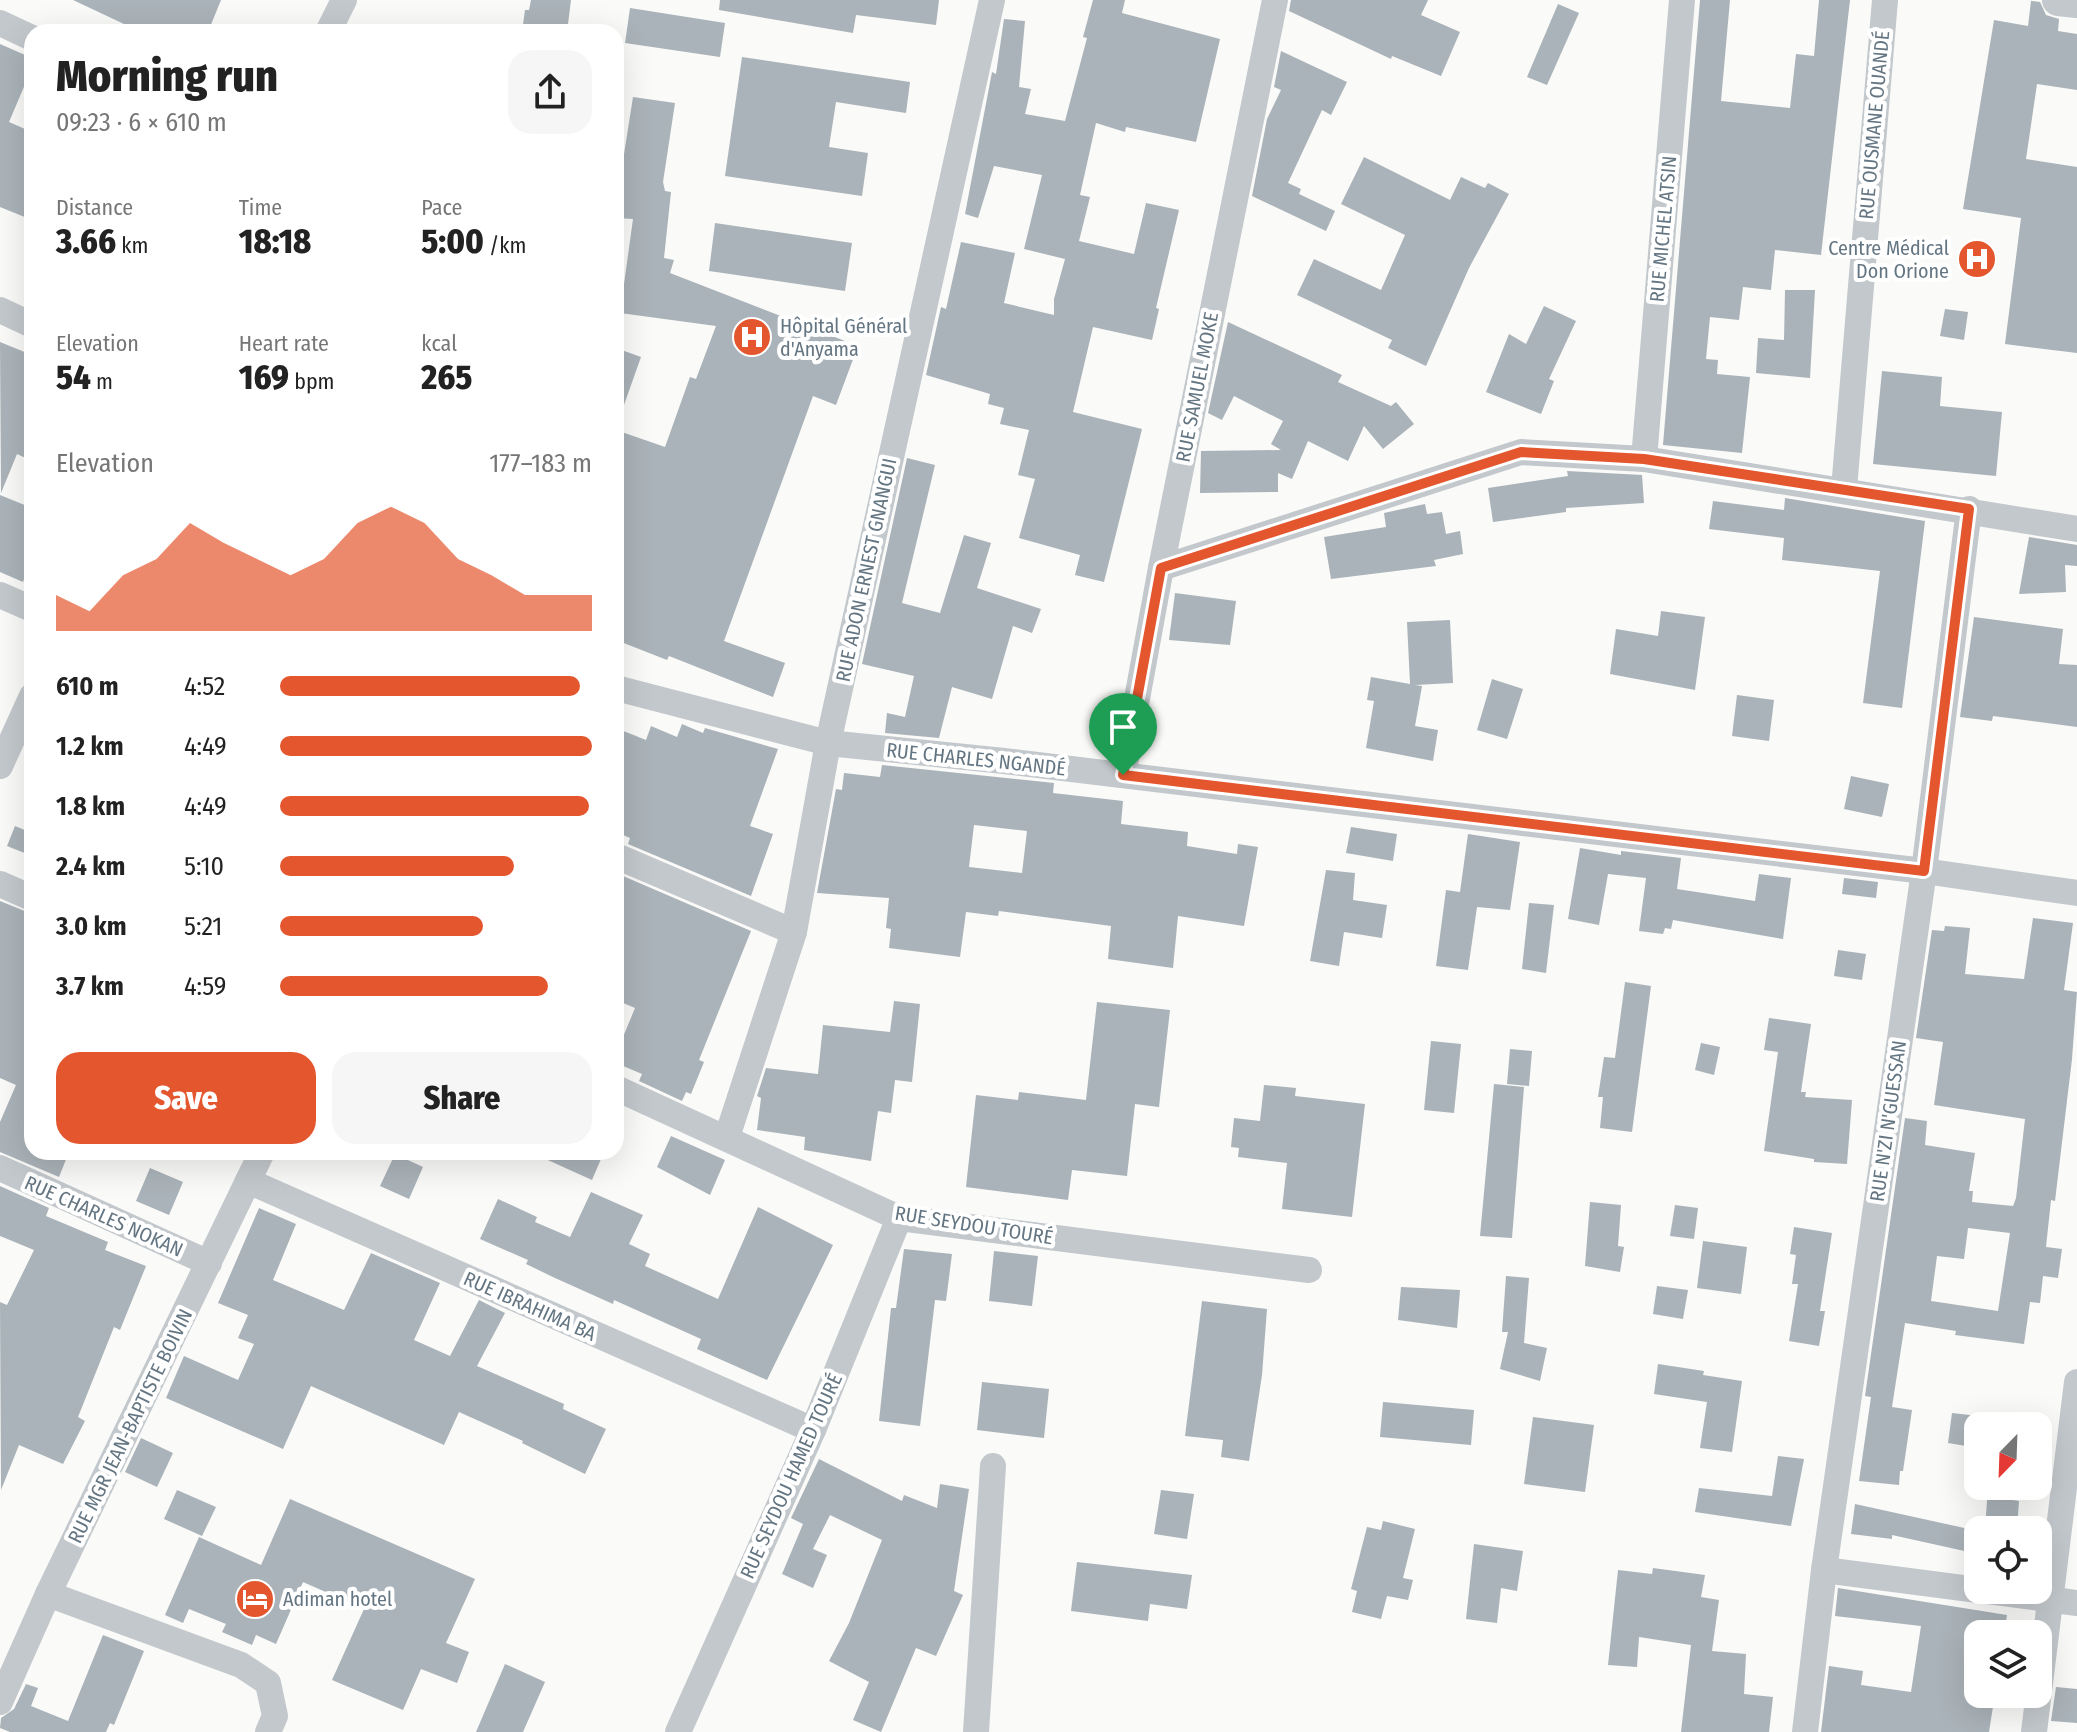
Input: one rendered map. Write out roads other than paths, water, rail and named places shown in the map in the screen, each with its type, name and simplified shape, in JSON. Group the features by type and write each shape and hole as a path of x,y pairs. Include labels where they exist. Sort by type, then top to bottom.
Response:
{"street":[{"path":"332,24 344,0"},
{"name":"RUE ADON ERNEST GNANGUI","path":"727,1137 794,932 828,743 992,0"},
{"name":"RUE SAMUEL MOKE","path":"1123,775 1161,568 1275,0"},
{"name":"RUE MICHEL ATSIN","path":"1644,459 1682,0"},
{"name":"RUE OUSMANE OUANDÉ","path":"1844,489 1885,0"},
{"path":"2058,0 2077,2"},
{"path":"0,23 24,34"},
{"path":"0,310 24,321"},
{"path":"1161,568 1521,452 1644,459 1969,509 2077,529"},
{"name":"RUE N'ZI N'GUESSAN","path":"1805,1732 1824,1570 1924,871 1969,509"},
{"path":"0,595 24,606"},
{"name":"RUE CHARLES NGANDÉ","path":"624,690 828,743 1123,775 1924,871 2077,893"},
{"path":"0,766 24,714"},
{"path":"624,859 794,932"},
{"path":"0,884 24,894"},
{"name":"RUE SEYDOU TOURÉ","path":"624,1092 899,1218 1309,1270"},
{"name":"RUE MGR JEAN-BAPTISTE BOIVIN","path":"0,1702 48,1594 258,1160"},
{"name":"RUE CHARLES NOKAN","path":"0,1168 209,1263"},
{"name":"RUE IBRAHIMA BA","path":"248,1181 813,1430"},
{"name":"RUE SEYDOU HAMED TOURÉ","path":"678,1732 813,1430 899,1218"},
{"path":"2034,1732 2064,1601 2077,1382"},
{"path":"976,1732 993,1466"},
{"path":"1824,1570 1964,1588"},
{"path":"48,1594 241,1665 268,1683 275,1716 268,1732"}],"place":[{"name":"Centre Médical Don Orione","path":"1977,259"},
{"name":"Hôpital Général d'Anyama","path":"752,337"},
{"name":"Adiman hotel","path":"255,1599"}]}
